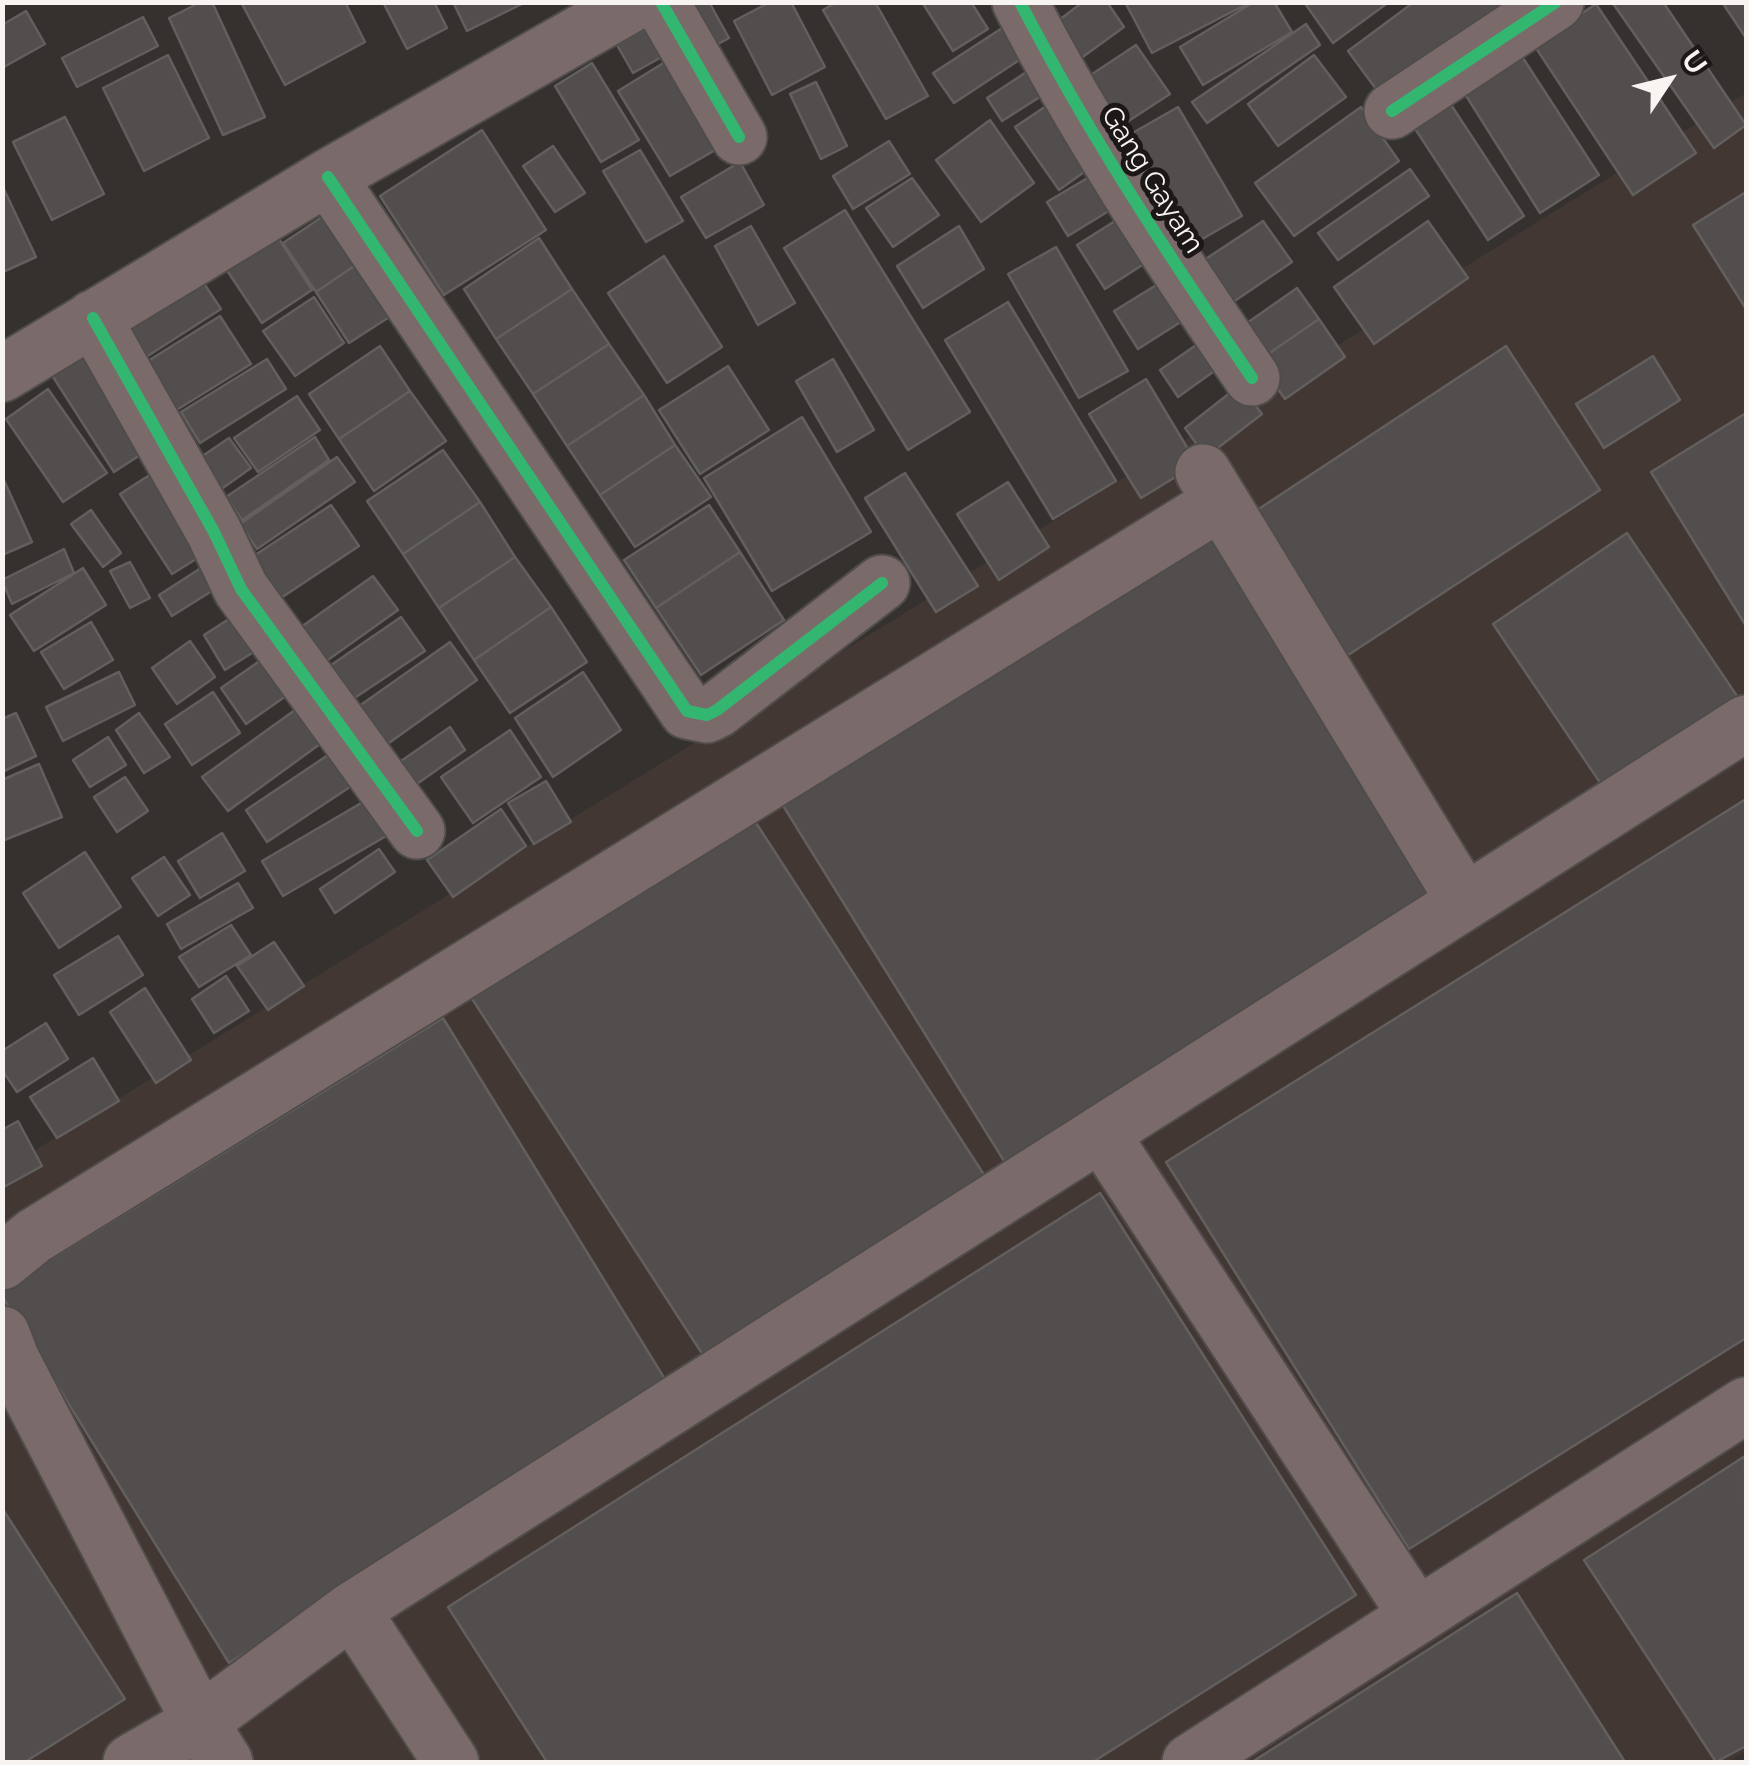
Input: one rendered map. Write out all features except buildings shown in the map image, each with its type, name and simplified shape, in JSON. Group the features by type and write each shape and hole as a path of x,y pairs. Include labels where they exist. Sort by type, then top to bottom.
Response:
{"street":[{"path":"2,374 328,176 634,2"},
{"path":"661,2 739,136"},
{"name":"Gang Gayam","path":"1020,2 1113,168 1252,378"},
{"path":"1392,111 1556,2"},
{"path":"328,176 687,711 708,715 716,710 882,583"},
{"path":"93,318 214,532 240,589 417,832"},
{"path":"2,1262 34,1236 1212,487 1464,902"},
{"path":"131,1762 212,1742 352,1610 1746,723"},
{"path":"1101,1133 1417,1616"},
{"path":"2,1334 12,1360 212,1742"},
{"path":"1190,1762 1746,1405"},
{"path":"352,1610 450,1762"}],"shaded area":[{"path":"1746,93 1746,1751 1728,1762 3,1762 3,1170"}],"cycle path":[{"path":"661,2 739,137"},
{"path":"1020,2 1101,147 1252,378"},
{"path":"1392,111 1556,2"},
{"path":"328,177 687,711 707,715 717,710 882,583"},
{"path":"93,318 214,532 241,589 417,831"}]}
